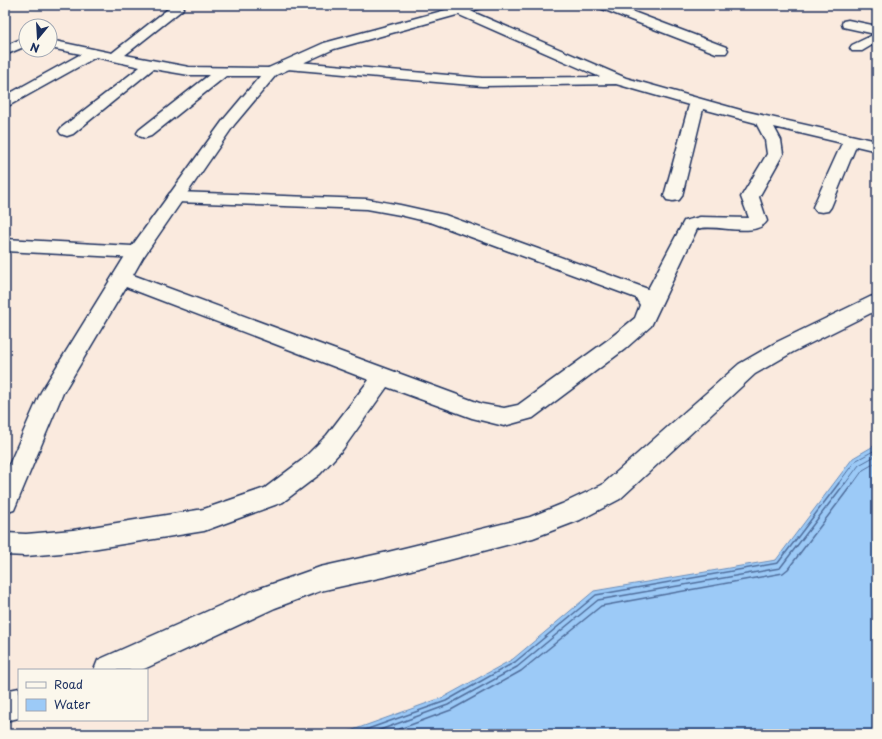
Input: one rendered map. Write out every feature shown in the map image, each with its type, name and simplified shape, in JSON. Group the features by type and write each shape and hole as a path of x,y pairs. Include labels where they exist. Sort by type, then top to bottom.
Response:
{"street":[{"path":"113,58 178,8 179,5"},
{"path":"58,46 149,66 189,71 271,72 329,46 461,11 478,5"},
{"path":"604,5 721,50"},
{"path":"461,11 620,81 762,120 877,146"},
{"path":"848,24 877,30"},
{"path":"12,35 18,37"},
{"path":"858,48 877,37"},
{"path":"5,52 18,45"},
{"path":"5,102 92,54"},
{"path":"287,65 482,82 620,81"},
{"path":"67,131 149,66"},
{"path":"145,133 223,71"},
{"path":"5,503 52,392 137,252 229,122 271,72"},
{"path":"673,196 697,103"},
{"path":"121,278 480,412 504,417 525,412 617,344 644,321 650,305 690,225 700,222 751,224 758,221 757,214 750,202 750,197 775,154 776,147 773,138 762,120"},
{"path":"822,207 851,140"},
{"path":"176,197 367,204 400,210 438,219 643,294 650,305"},
{"path":"5,245 137,252"},
{"path":"111,669 265,599 320,579 388,564 533,527 571,512 611,492 747,369 785,347 877,302"},
{"path":"5,544 26,545 73,541 204,520 274,495 311,467 330,447 383,377"},
{"path":"5,706 18,702"}],"water":[{"path":"877,444 877,734 342,734 444,697 513,659 594,591 776,560 853,458"}]}
